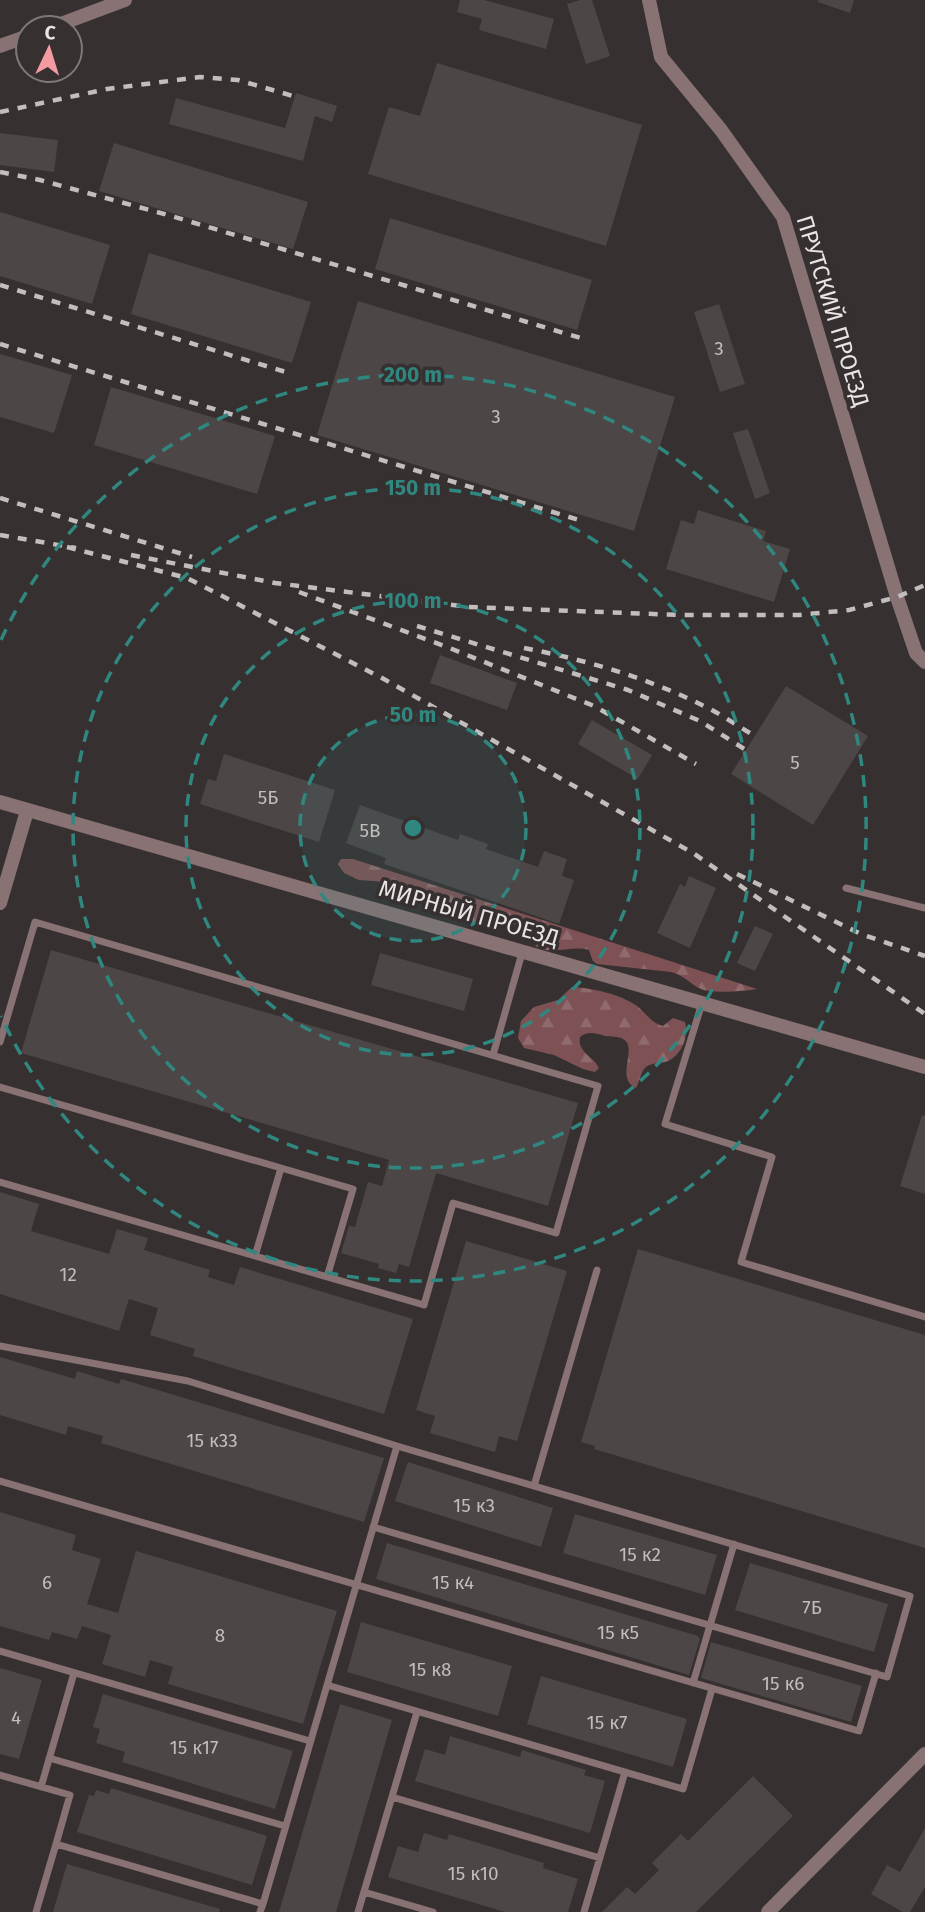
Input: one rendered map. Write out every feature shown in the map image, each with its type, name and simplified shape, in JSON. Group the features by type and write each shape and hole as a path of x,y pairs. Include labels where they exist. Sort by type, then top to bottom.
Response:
{"street":[{"path":"84,15 125,0"},
{"name":"ПРУТСКИЙ ПРОЕЗД","path":"649,0 661,57 721,130 783,217 897,597 916,653 925,662"},
{"name":"МИРНЫЙ ПРОЕЗД","path":"0,803 925,1067"},
{"path":"0,902 27,810"},
{"path":"768,1912 925,1755"}],"lane":[{"path":"846,888 925,908"},
{"path":"0,1042 35,922 598,1086 556,1233 453,1203 424,1305 0,1182"},
{"path":"493,1055 523,953"},
{"path":"702,1003 665,1124 772,1157 741,1262 925,1317"},
{"path":"0,1087 353,1189 327,1277"},
{"path":"255,1256 281,1168"},
{"path":"534,1486 597,1270"},
{"path":"0,1346 188,1381 397,1446 910,1596 887,1676 373,1527"},
{"path":"56,1844 262,1908 397,1446"},
{"path":"0,1481 859,1731 876,1673"},
{"path":"693,1683 734,1544"},
{"path":"0,1651 310,1741"},
{"path":"41,1787 74,1673"},
{"path":"327,1685 682,1789 712,1689"},
{"path":"358,1912 417,1712"},
{"path":"49,1758 285,1826"},
{"path":"584,1912 625,1772"},
{"path":"0,1775 70,1796 36,1912"},
{"path":"392,1797 600,1858"},
{"path":"364,1892 433,1912"}],"green space":[{"path":"341,859 353,859 757,989 706,991 671,972 597,964 589,950 541,949 535,946 542,937 531,927 471,924 457,916 438,897 416,898 405,895 387,882 359,880 344,873 338,864"},
{"path":"572,987 597,990 622,998 637,1006 659,1025 663,1026 673,1018 685,1022 686,1033 681,1050 668,1061 646,1067 636,1088 627,1077 629,1049 621,1038 593,1033 580,1037 583,1050 599,1068 595,1072 554,1055 524,1048 518,1038 521,1021 534,1007 558,1000"}],"building":[{"path":"460,0 484,0 554,19 546,49 479,30 482,19 457,12"},
{"path":"592,0 610,56 586,64 567,4"},
{"path":"818,0 854,0 850,13"},
{"path":"437,63 642,125 606,246 368,174 389,107 420,116"},
{"path":"296,93 337,106 332,122 315,116 303,161 169,124 176,98 285,128"},
{"path":"0,133 58,140 54,172 0,165"},
{"path":"114,143 308,202 293,249 99,191"},
{"path":"0,212 110,245 92,304 0,276"},
{"path":"390,218 592,280 577,330 375,269"},
{"path":"149,253 311,302 292,363 131,314"},
{"path":"358,301 675,397 634,531 317,435"},
{"path":"719,304 745,384 720,392 694,312"},
{"path":"0,354 72,375 54,433 0,417"},
{"path":"111,387 275,436 257,494 94,445"},
{"path":"748,429 770,493 755,499 733,433"},
{"path":"698,510 766,531 763,541 790,549 774,602 666,569 681,520 694,524"},
{"path":"440,655 517,683 507,710 430,683"},
{"path":"786,686 868,736 813,825 731,774"},
{"path":"592,720 652,755 638,779 578,744"},
{"path":"224,754 335,790 319,842 200,804 208,779 216,781"},
{"path":"360,805 458,840 460,834 488,844 486,849 538,867 544,851 567,859 562,876 574,880 559,924 384,864 386,858 346,843"},
{"path":"689,876 716,888 690,948 657,933 680,884 685,887"},
{"path":"755,926 773,934 755,971 737,963"},
{"path":"51,950 578,1103 548,1206 436,1173 409,1267 399,1264 396,1273 378,1268 379,1264 341,1253 349,1226 355,1227 368,1182 382,1186 389,1160 21,1053"},
{"path":"380,953 473,979 464,1011 371,985"},
{"path":"922,1115 925,1116 925,1194 900,1186"},
{"path":"0,1192 39,1204 31,1231 109,1254 117,1229 148,1238 144,1250 210,1270 208,1277 234,1285 240,1267 413,1319 384,1414 193,1356 195,1349 150,1335 158,1308 129,1299 119,1331 0,1294"},
{"path":"466,1241 567,1271 517,1441 499,1436 495,1452 430,1433 435,1416 416,1410"},
{"path":"638,1249 925,1335 925,1548 594,1449 595,1446 581,1442"},
{"path":"0,1357 75,1379 77,1371 119,1384 121,1379 384,1458 364,1522 101,1443 103,1436 68,1426 66,1435 0,1415"},
{"path":"408,1462 553,1508 541,1547 395,1501"},
{"path":"0,1512 76,1535 72,1550 101,1559 87,1604 118,1613 136,1551 337,1611 303,1724 168,1684 173,1667 150,1660 145,1677 102,1664 111,1635 82,1626 77,1639 52,1632 49,1640 0,1626"},
{"path":"575,1514 717,1555 705,1595 563,1553"},
{"path":"387,1543 698,1636 700,1639 689,1675 376,1579"},
{"path":"750,1563 888,1604 874,1652 735,1610"},
{"path":"361,1622 512,1666 498,1716 347,1672"},
{"path":"711,1642 862,1686 851,1722 701,1678"},
{"path":"0,1668 42,1680 19,1759 0,1754"},
{"path":"541,1676 687,1719 673,1767 527,1724"},
{"path":"103,1694 293,1751 275,1809 122,1762 125,1752 96,1743 100,1729 93,1727"},
{"path":"340,1704 392,1720 336,1912 279,1912"},
{"path":"450,1736 520,1757 522,1750 586,1770 584,1775 605,1781 590,1833 415,1781 425,1749 445,1755"},
{"path":"753,1776 793,1816 696,1912 602,1912 627,1887 635,1894 659,1870 652,1863 681,1834 688,1841"},
{"path":"111,1788 267,1836 252,1885 77,1832 89,1795 94,1796 96,1790 109,1794"},
{"path":"925,1828 925,1887 910,1912 903,1912 871,1894 887,1865 900,1872"},
{"path":"424,1833 447,1840 449,1834 544,1863 543,1868 578,1879 568,1912 505,1912 388,1877 398,1846 418,1852"},
{"path":"67,1864 220,1909 219,1912 53,1912"}],"railway":[{"path":"0,112 107,89 200,77 238,80 293,96"},
{"path":"0,172 40,180 168,215 584,339"},
{"path":"0,285 289,373"},
{"path":"0,344 579,520"},
{"path":"0,498 192,557"},
{"path":"0,535 76,548"},
{"path":"67,547 187,578 382,678 693,853 925,1014"},
{"path":"131,555 275,583 469,607 680,615 799,615 849,610 897,597 925,585"},
{"path":"299,592 594,706 696,764"},
{"path":"417,626 628,690 700,721 746,750"},
{"path":"524,648 571,658 641,679 714,711 755,736"},
{"path":"737,874 861,934 925,956"}]}
